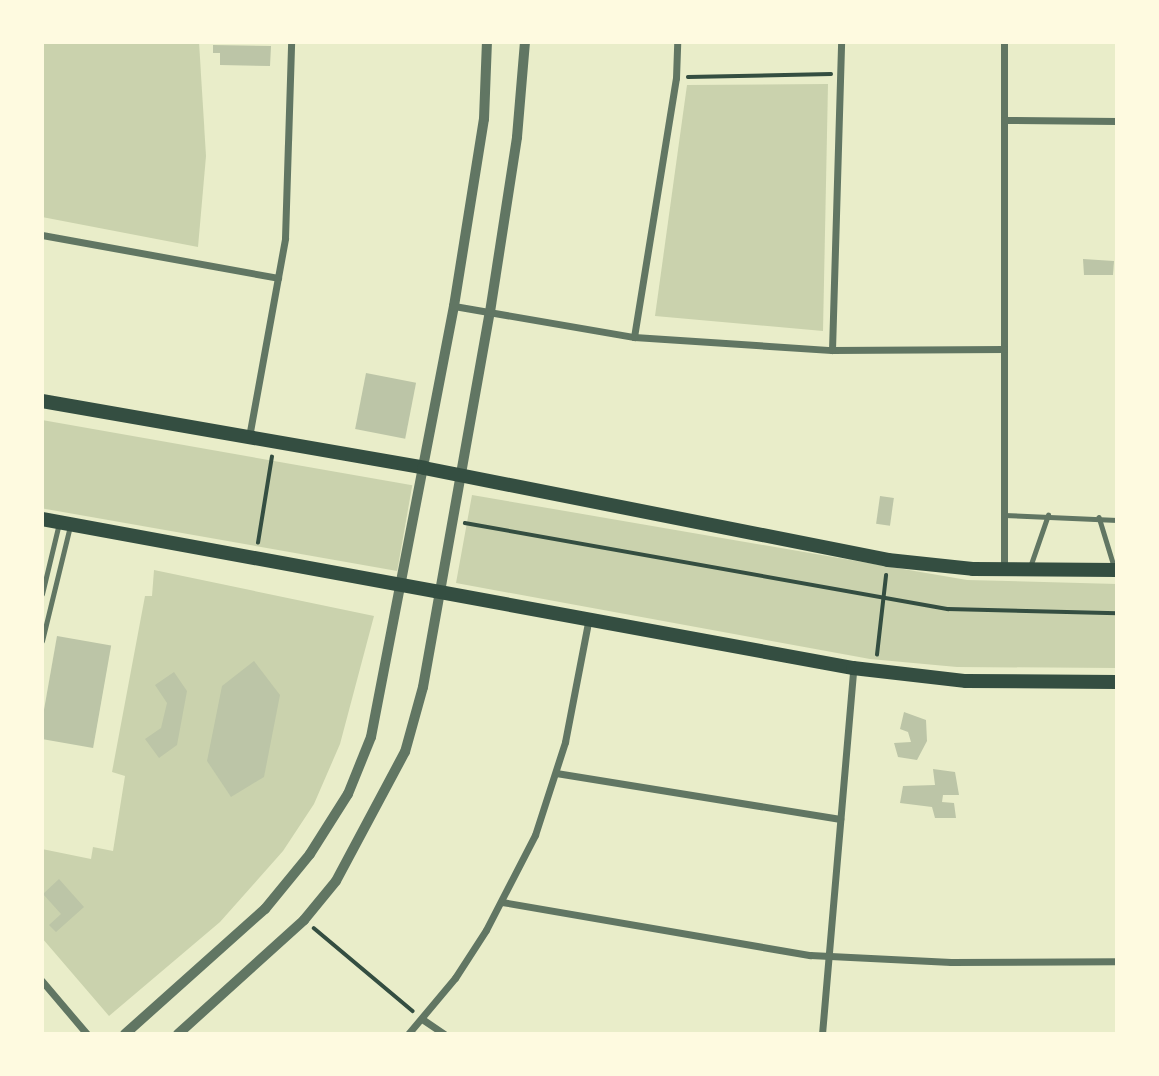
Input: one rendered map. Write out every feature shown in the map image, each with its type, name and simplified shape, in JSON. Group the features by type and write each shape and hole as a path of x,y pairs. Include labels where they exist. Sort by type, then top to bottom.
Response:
{"main road":[{"path":"42,401 424,468 888,560 1004,570 1116,570"},
{"path":"42,519 441,589 588,622 853,668 966,681 1117,682"}],"street":[{"path":"249,437 287,215 291,42"},
{"path":"125,1034 265,909 310,854 348,794 371,737 404,583 454,306 484,120 487,42"},
{"path":"178,1034 304,920 336,881 405,752 441,589 490,312 517,137 525,42"},
{"path":"634,337 676,78 677,42"},
{"path":"832,350 841,42"},
{"path":"1004,42 1004,570"},
{"path":"1004,120 1117,121"},
{"path":"42,235 278,278"},
{"path":"454,306 634,337 832,350 1004,349"},
{"path":"408,1034 454,978 502,902 535,835 556,773 588,622"},
{"path":"822,1034 853,668"},
{"path":"556,773 839,819"},
{"path":"502,902 828,957 1117,961"},
{"path":"42,981 87,1034"},
{"path":"422,1019 444,1034"}],"lane":[{"path":"1029,570 1048,514"},
{"path":"1004,515 1099,516 1117,520"},
{"path":"1099,516 1116,570"},
{"path":"42,594 43,584 65,523"},
{"path":"42,641 56,586 65,523"},
{"path":"43,584 56,586"}],"path":[{"path":"676,78 840,74"},
{"path":"255,556 275,442"},
{"path":"454,521 885,595 948,609 1117,613"},
{"path":"875,671 888,560"},
{"path":"304,920 422,1019"}],"green space":[{"path":"199,42 206,156 198,247 42,217 42,43"},
{"path":"828,84 823,331 655,316 687,85"},
{"path":"42,420 412,485 397,571 42,508"},
{"path":"472,495 967,580 1117,584 1117,668 957,667 870,659 456,583"},
{"path":"154,570 374,616 340,744 314,804 283,851 220,922 109,1016 42,938 42,849 91,859 93,847 113,851 125,776 112,772 145,596 152,596"}],"building":[{"path":"213,45 271,46 270,66 220,65 220,53 213,53"},
{"path":"1083,259 1114,261 1113,275 1084,275"},
{"path":"366,373 416,383 405,439 355,429"},
{"path":"880,496 894,498 890,526 876,524"},
{"path":"57,636 111,646 93,748 42,739 42,721"},
{"path":"254,661 280,695 264,777 231,797 207,761 222,686"},
{"path":"174,672 187,691 177,745 159,758 145,739 161,728 167,703 155,685"},
{"path":"904,712 926,720 927,741 917,760 898,757 894,743 911,742 908,732 900,729"},
{"path":"933,769 955,772 959,795 943,795 942,802 954,803 956,818 935,818 932,807 900,803 903,786 935,785"},
{"path":"59,879 84,907 56,932 49,925 61,914 43,894"}]}
